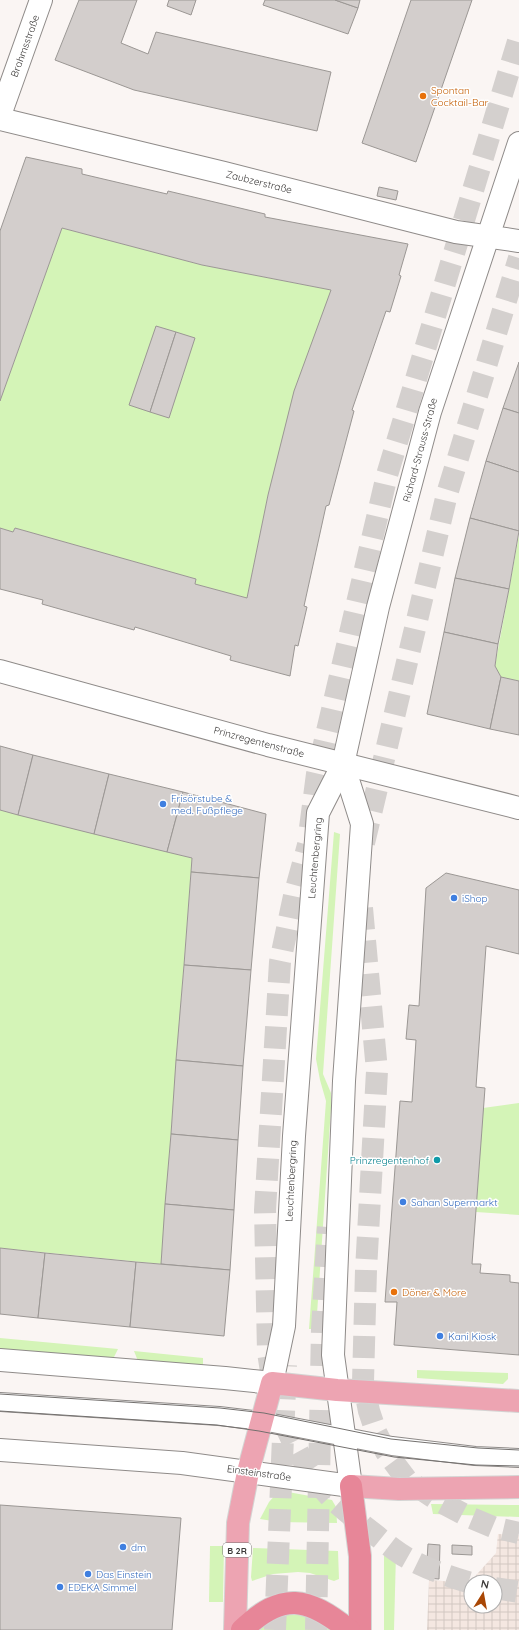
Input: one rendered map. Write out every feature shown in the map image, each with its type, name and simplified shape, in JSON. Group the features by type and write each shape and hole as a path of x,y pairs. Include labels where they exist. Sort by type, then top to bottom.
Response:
{"highway":[{"path":"351,1486 360,1556 360,1630"},
{"path":"242,1630 256,1616 269,1608 284,1603 300,1603 314,1606 324,1611 349,1630"}],"main road":[{"name":"Brahmsstraße","path":"0,115 41,0"},
{"name":"Zaubzerstraße","path":"0,119 232,175 456,232 519,242"},
{"name":"Richard-Strauss-Straße","path":"343,764 378,607 430,412 519,143"},
{"name":"Prinzregentenstraße","path":"0,671 343,764 519,808"},
{"name":"Leuchtenbergring","path":"235,1630 238,1523 248,1472 272,1383 284,1326 294,1136 318,813 343,764"},
{"path":"343,764 362,824 344,1081 333,1355 351,1486"},
{"path":"0,1360 225,1378 337,1390 519,1401"},
{"name":"Einsteinstraße","path":"0,1450 182,1463 351,1486 399,1489 519,1487"}],"lane":[{"path":"0,1402 219,1416 262,1421 392,1446 475,1456 519,1458"}],"shaded area":[{"path":"498,1534 519,1535 519,1630 427,1630 429,1580 463,1583 463,1614 503,1614 503,1574 477,1574 496,1553"}],"green space":[{"path":"62,228 202,265 331,290 268,495 247,598 195,584 196,579 15,528 13,532 0,528 0,401"},
{"path":"519,535 519,681 501,677 495,666"},
{"path":"0,810 192,858 161,1264 0,1248"},
{"path":"334,832 340,834 323,1074 331,1093 331,1108 316,1329 309,1329 326,1101 316,1059"},
{"path":"519,1103 519,1215 476,1212 483,1108"},
{"path":"0,1338 118,1349 113,1359 0,1349"},
{"path":"134,1351 203,1358 203,1366 138,1361"},
{"path":"417,1370 508,1373 508,1379 503,1384 417,1378"},
{"path":"278,1492 288,1492 332,1500 336,1507 337,1523 279,1522 260,1519 269,1502"},
{"path":"431,1504 519,1505 519,1517 433,1514"},
{"path":"210,1546 224,1546 223,1602 209,1602"},
{"path":"253,1548 338,1551 339,1579 334,1581 310,1573 298,1572 273,1574 252,1581"},
{"path":"384,1553 396,1553 394,1630 384,1630"},
{"path":"297,1611 327,1625 330,1630 260,1630 268,1620"}],"building":[{"path":"79,0 137,0 121,43 148,54 156,32 331,72 317,131 134,90 55,60"},
{"path":"169,0 196,0 191,15 167,6"},
{"path":"265,0 335,0 358,8 348,34 263,5"},
{"path":"335,0 360,0 358,8"},
{"path":"411,0 472,0 416,162 362,143"},
{"path":"26,157 82,169 82,174 167,194 168,191 265,214 265,217 408,244 399,275 401,276 390,312 386,311 352,410 354,411 329,505 326,506 304,606 307,607 298,646 295,645 290,676 230,660 231,656 135,627 134,630 42,604 43,600 0,589 0,528 13,532 15,528 196,579 195,584 247,598 268,495 294,391 331,290 202,265 62,228 0,401 0,231"},
{"path":"379,187 398,191 396,200 377,196"},
{"path":"156,326 176,332 150,412 129,405"},
{"path":"176,332 195,338 169,418 150,412"},
{"path":"519,362 519,413 503,408"},
{"path":"503,408 519,413 519,472 486,461"},
{"path":"486,461 519,472 519,531 470,518"},
{"path":"470,518 519,531 509,589 455,578"},
{"path":"455,578 509,589 498,644 444,632"},
{"path":"444,632 498,644 495,666 501,677 490,729 427,714"},
{"path":"501,677 519,681 519,735 490,729"},
{"path":"0,746 33,755 18,815 0,810"},
{"path":"33,755 109,774 94,834 18,815"},
{"path":"109,774 183,792 167,852 94,834"},
{"path":"183,792 266,814 259,878 191,872 192,858 167,852"},
{"path":"191,872 259,878 251,970 184,965"},
{"name":"Prinzregentenhof","path":"446,873 519,890 519,954 486,946 476,1087 485,1088 472,1264 481,1264 480,1273 510,1275 510,1282 519,1283 519,1355 394,1345 397,1302 385,1302 400,1101 412,1102 416,1040 406,1039 409,1005 419,1006 426,888"},
{"path":"184,965 251,970 243,1066 176,1060"},
{"path":"176,1060 243,1066 238,1140 171,1134"},
{"path":"171,1134 238,1140 234,1210 165,1204"},
{"path":"165,1204 234,1210 230,1270 161,1264"},
{"path":"0,1248 45,1253 38,1318 0,1314"},
{"path":"45,1253 136,1262 130,1327 38,1318"},
{"path":"136,1262 230,1270 224,1336 130,1327"},
{"name":"Das Einstein","path":"0,1505 181,1518 172,1630 0,1630"},
{"path":"428,1544 440,1545 439,1579 426,1578"},
{"path":"452,1545 472,1546 472,1555 452,1554"}],"tunnel":[{"path":"310,828 317,774 387,475 519,38"},
{"path":"364,843 447,494 519,258"},
{"path":"272,1378 268,1352 265,1210 280,962 294,896 308,845"},
{"path":"362,908 377,1071 366,1270 363,1382 369,1411 376,1432 386,1452 407,1480 437,1500 469,1517 493,1527 519,1533"},
{"path":"316,1630 322,1329 328,1227"},
{"path":"275,1630 286,1365"},
{"path":"284,1422 298,1452 310,1472 331,1498 341,1507 396,1551 418,1564 463,1581"},
{"path":"503,1589 519,1592"}],"tram line":[{"path":"0,1394 220,1408 264,1413 391,1439 478,1448 519,1450"},
{"path":"0,1411 217,1425 259,1431 394,1457 476,1465 519,1466"}],"place":[{"name":"Spontan Cocktail-Bar","path":"423,96"},
{"name":"Frisörstube & med. Fußpflege","path":"163,804"},
{"name":"iShop","path":"454,898"},
{"name":"Prinzregentenhof","path":"437,1160"},
{"name":"Sahan Supermarkt","path":"403,1202"},
{"name":"Döner & More","path":"394,1292"},
{"name":"Kani Kiosk","path":"440,1336"},
{"name":"dm","path":"123,1547"},
{"name":"Das Einstein","path":"88,1574"},
{"name":"EDEKA Simmel","path":"60,1587"}]}
